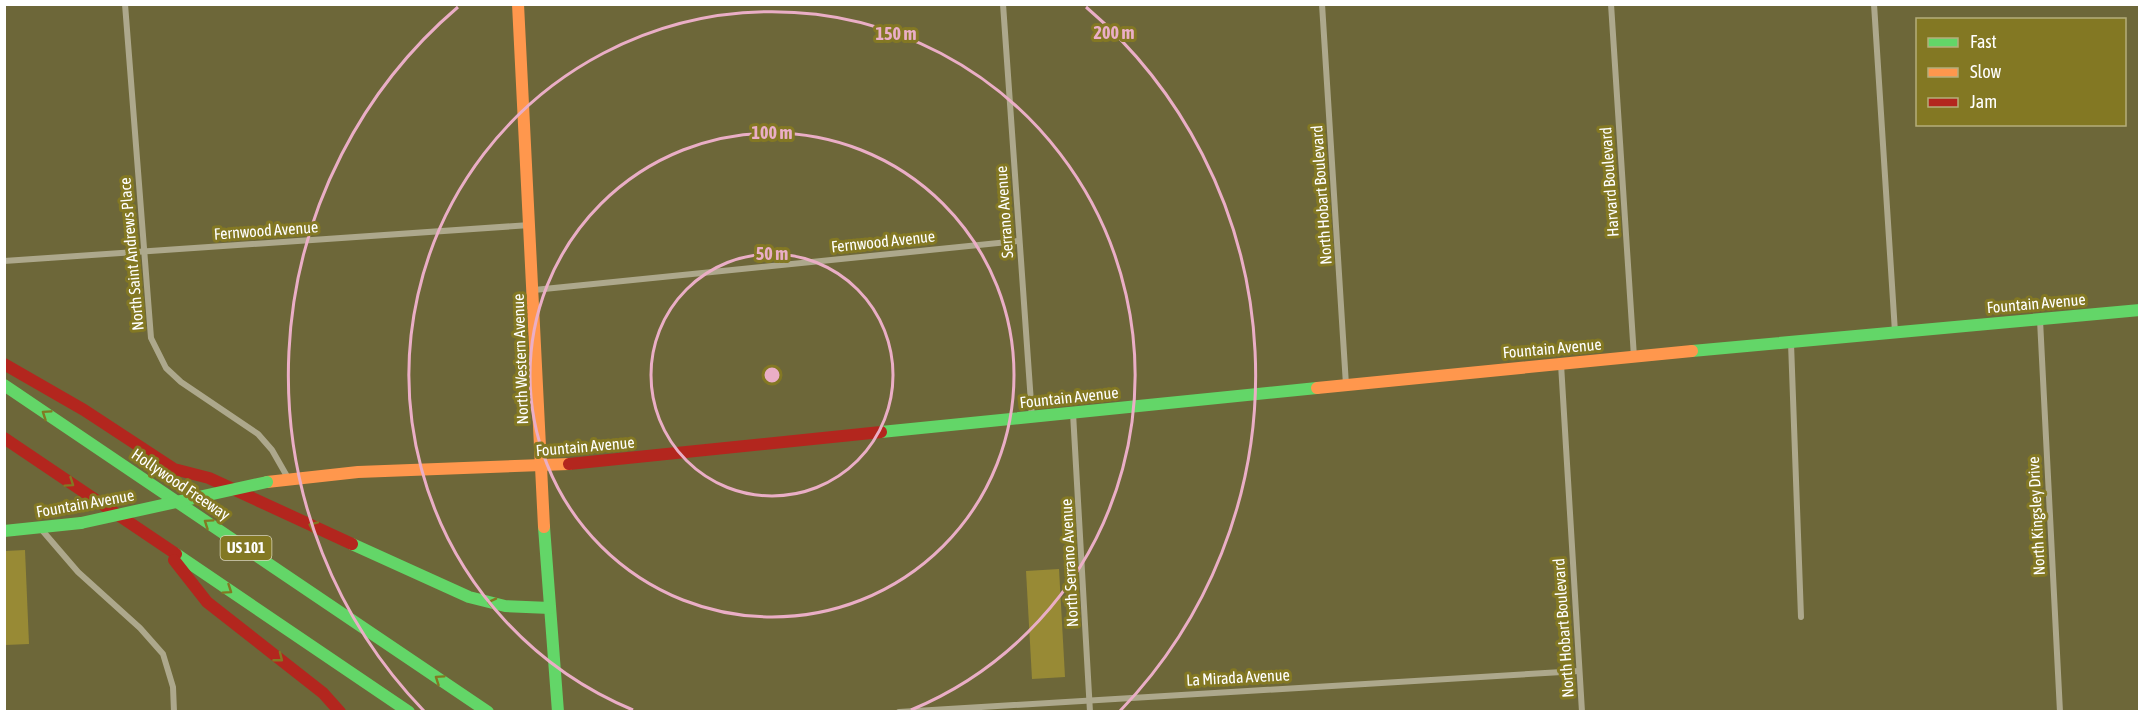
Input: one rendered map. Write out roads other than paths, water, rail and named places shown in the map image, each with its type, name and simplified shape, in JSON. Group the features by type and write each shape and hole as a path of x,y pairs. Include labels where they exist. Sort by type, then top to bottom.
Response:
{"main road":[{"name":"North Western Avenue","path":"518,4 534,290 540,467 558,706"},
{"name":"Fountain Avenue","path":"4,531 41,529 81,523 288,478 358,472 540,467 1346,385 2139,310"},
{"path":"4,364 84,410 174,469 209,478 469,597 505,606 550,608"},
{"name":"Hollywood Freeway","path":"4,385 488,711"},
{"name":"US 101","path":"4,438 409,711"},
{"path":"162,545 207,602 323,693 340,711"}],"street":[{"name":"North Saint Andrews Place","path":"125,4 151,338 166,369 181,382 258,434 272,450 288,478"},
{"name":"Serrano Avenue","path":"1003,4 1032,417"},
{"name":"North Hobart Boulevard","path":"1322,4 1346,385"},
{"name":"Harvard Boulevard","path":"1611,4 1634,358"},
{"path":"1874,4 1895,333"},
{"name":"Fernwood Avenue","path":"4,261 530,225"},
{"name":"Fernwood Avenue","path":"534,290 1020,241"},
{"name":"North Kingsley Drive","path":"2040,320 2060,711"},
{"path":"1791,343 1801,617"},
{"name":"North Hobart Boulevard","path":"1561,364 1582,711"},
{"name":"North Serrano Avenue","path":"1073,413 1090,711"},
{"path":"41,529 78,572 140,628 163,654 169,670 174,711"},
{"name":"La Mirada Avenue","path":"899,711 1579,671"}]}
